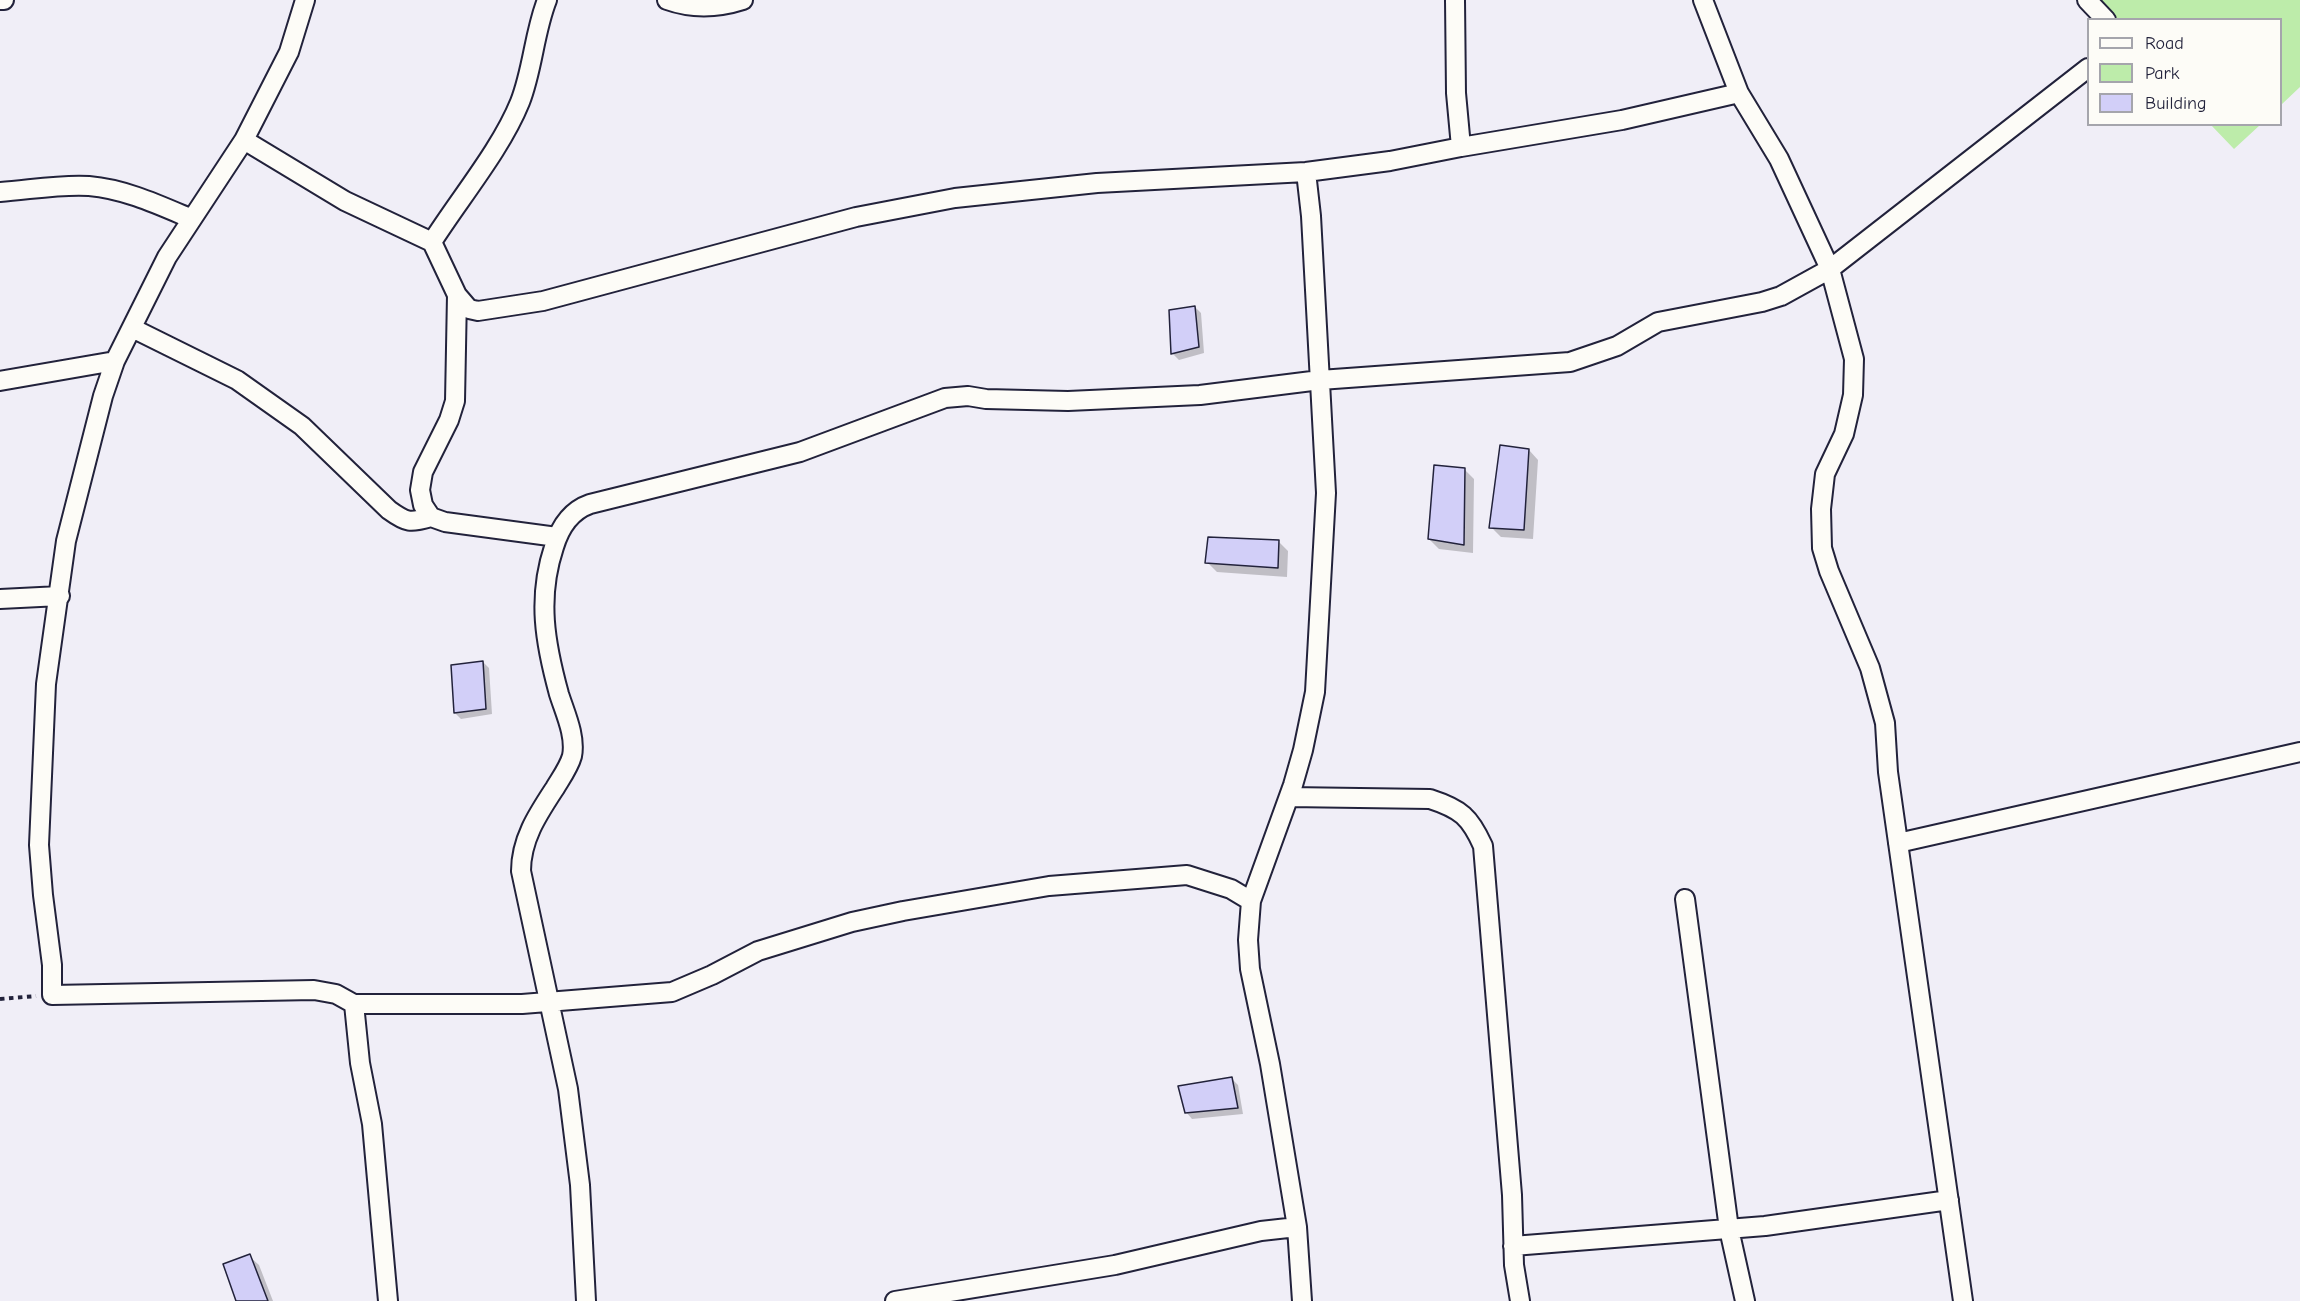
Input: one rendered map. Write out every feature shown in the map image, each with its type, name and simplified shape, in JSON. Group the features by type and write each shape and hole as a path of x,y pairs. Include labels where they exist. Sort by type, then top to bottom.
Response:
{"street":[{"path":"305,0 289,52 244,140 167,257 115,362 103,396 66,541 46,684 39,845 52,965 52,995 314,990 336,994 354,1004 549,1002 672,992 712,975 758,951 819,932 903,911 1049,886 1187,876 1231,889 1251,901"},
{"path":"432,242 510,123 520,100 547,0"},
{"path":"667,0 706,7 743,0"},
{"path":"1455,0 1455,93 1461,147"},
{"path":"1703,0 1739,93 1779,159 1830,269 1854,359 1853,395 1844,434 1825,474 1821,509 1822,548 1829,571 1870,668 1885,723 1888,772 1963,1301"},
{"path":"2087,0 2104,18"},
{"path":"586,1301 580,1185 568,1089 524,887 521,862 528,834 565,773 572,756 573,740 556,682 543,619 543,594 546,570 557,537 578,508 800,452 945,398 968,396 1042,401 1200,395 1320,380 1570,362 1617,346 1658,322 1762,302 1781,296 1830,269 2087,69"},
{"path":"244,140 345,201 432,242 457,295 474,311 543,301 856,217 956,198 1097,183 1305,172 1390,161 1622,120 1739,93"},
{"path":"1302,1301 1297,1227 1272,1074 1250,969 1248,940 1251,901 1289,797 1303,750 1315,692 1326,493 1311,216 1305,172"},
{"path":"0,192 63,187 105,188 138,197 192,219"},
{"path":"457,295 455,401 449,420 423,472 420,490 423,505 431,517 445,522 557,537"},
{"path":"132,328 237,380 302,426 401,519 412,523 431,517"},
{"path":"0,381 115,362"},
{"path":"0,599 60,596"},
{"path":"1898,843 2300,752"},
{"path":"1289,797 1430,799 1464,814 1483,846 1512,1196 1514,1265 1520,1301"},
{"path":"1685,899 1729,1229 1745,1301"},
{"path":"354,1004 360,1063 372,1124 388,1301"},
{"path":"1513,1246 1729,1229 1820,1219 1949,1200"},
{"path":"895,1301 1115,1265 1262,1231 1297,1227"}],"path":[{"path":"0,999 52,995"}],"green space":[{"path":"2095,0 2300,0 2300,87 2282,104 2282,18 2112,18"},
{"path":"2212,126 2259,126 2234,149"}],"building":[{"path":"1195,306 1199,347 1171,354 1169,310"},
{"path":"1500,445 1529,449 1524,530 1489,528"},
{"path":"1434,465 1465,468 1464,545 1428,539"},
{"path":"1208,537 1279,540 1278,568 1205,563"},
{"path":"483,661 486,709 454,713 451,665"},
{"path":"1232,1077 1238,1108 1185,1113 1178,1086"},
{"path":"250,1254 268,1301 236,1301 223,1264"}]}
